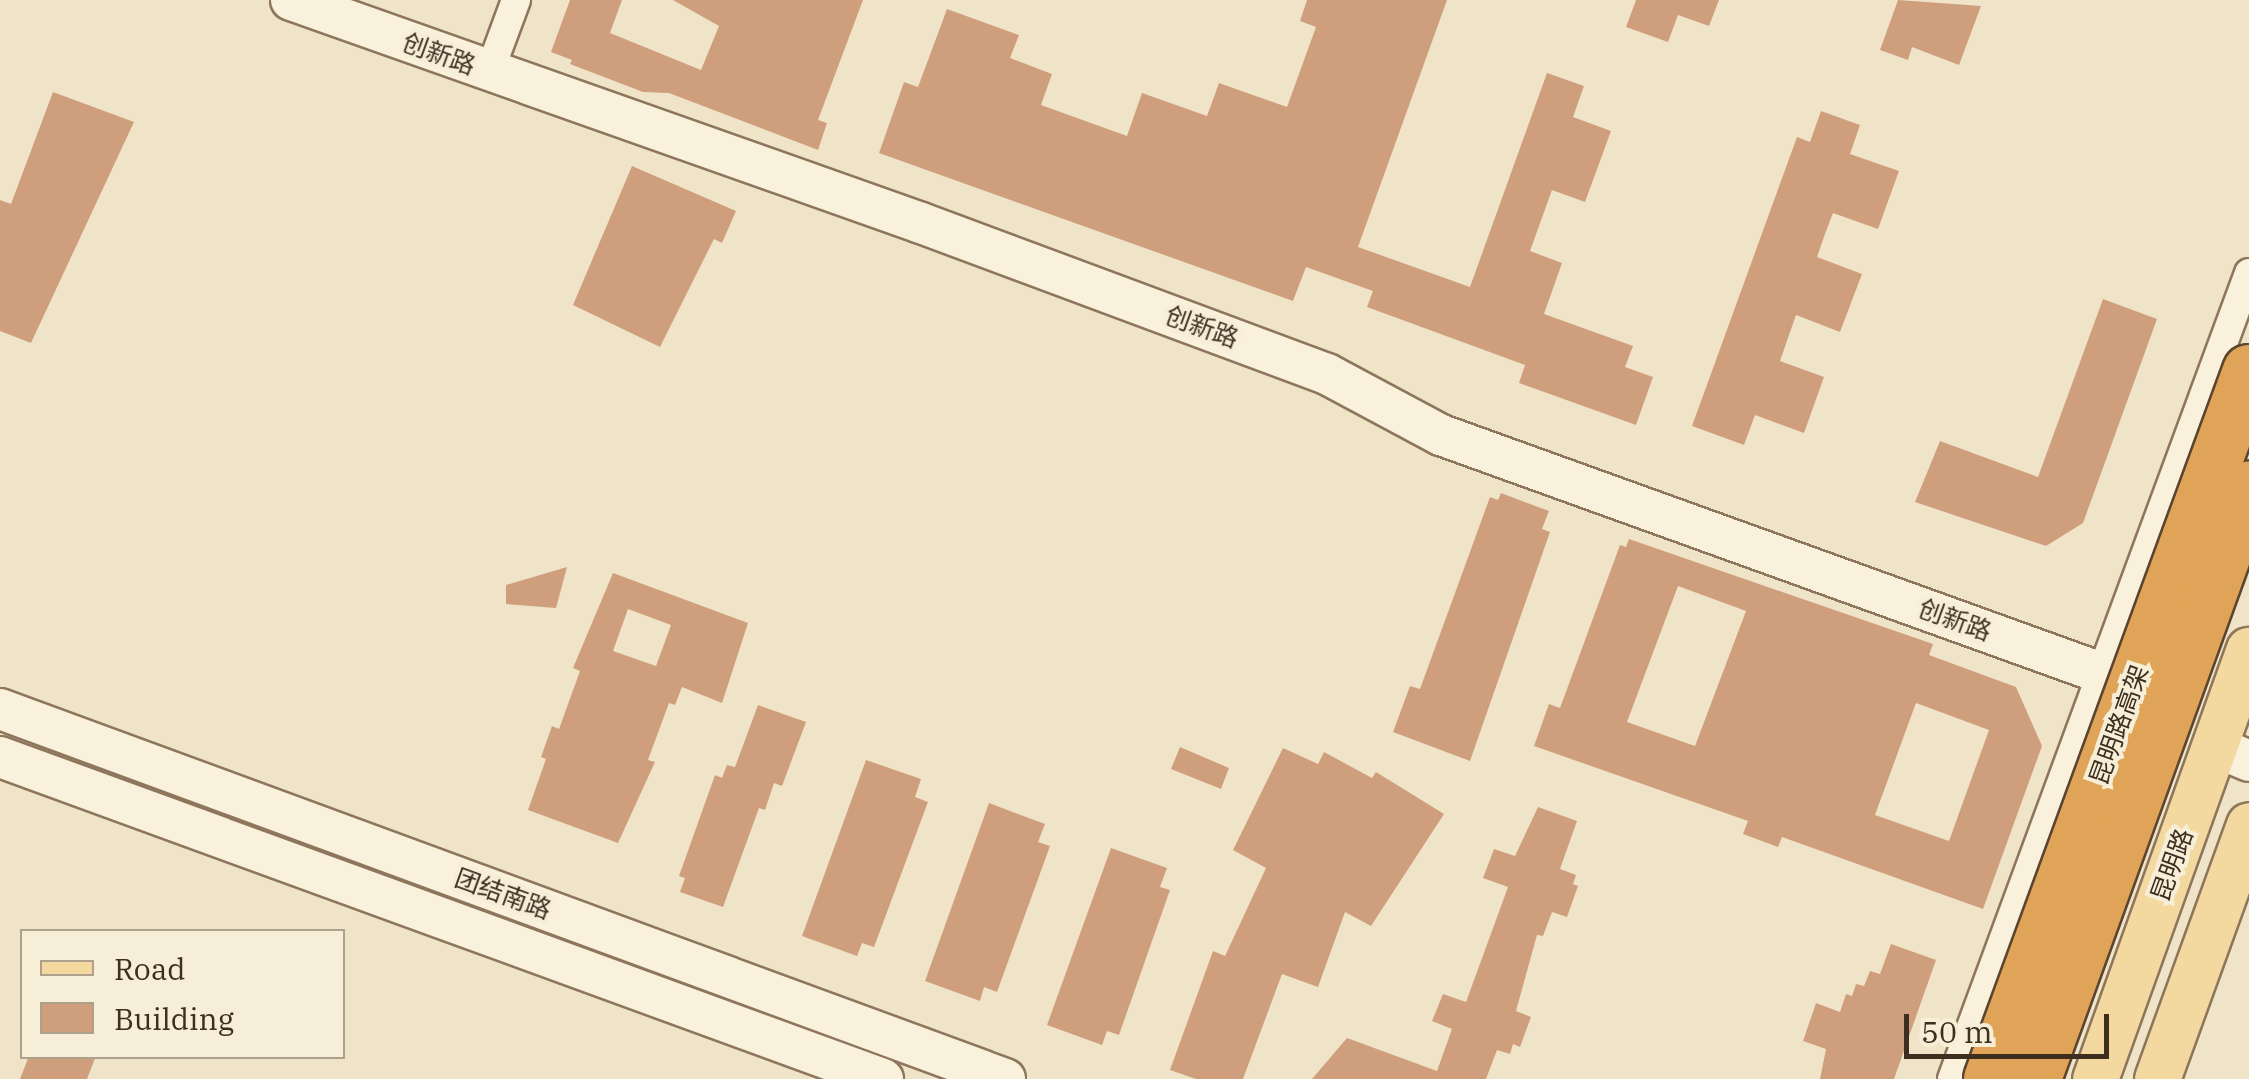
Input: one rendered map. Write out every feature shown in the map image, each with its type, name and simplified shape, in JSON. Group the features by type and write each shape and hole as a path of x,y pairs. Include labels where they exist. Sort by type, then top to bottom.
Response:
{"highway":[{"name":"昆明路高架","path":"1990,1079 2249,371"},
{"name":"昆明路高架","path":"2036,1079 2249,488"}],"main road":[{"name":"创新路","path":"291,0 1161,312 1327,374 1441,435 2104,674"},
{"name":"昆明路","path":"2096,1079 2231,754 2249,650"},
{"name":"团结南路","path":"0,710 1005,1079"},
{"name":"团结南路","path":"0,758 883,1079"},
{"path":"2158,1079 2249,824"}],"street":[{"path":"489,73 516,0"},
{"path":"1952,1079 2249,273"},
{"path":"2104,674 2231,754"}],"building":[{"path":"570,0 622,0 610,33 701,70 719,26 673,0 863,0 818,120 827,123 818,150 669,93 643,92 570,64 572,60 551,52"},
{"path":"1307,0 1447,0 1358,247 1470,287 1547,73 1584,86 1573,117 1611,131 1585,202 1552,190 1530,251 1562,263 1544,314 1633,346 1625,367 1653,377 1636,425 1519,383 1525,365 1367,307 1373,291 1306,267 1293,301 879,153 904,82 918,87 947,9 1019,35 1010,58 1052,74 1041,105 1127,136 1142,93 1207,116 1219,83 1287,107 1316,27 1300,21"},
{"path":"1636,0 1719,0 1709,26 1678,15 1668,42 1626,27"},
{"path":"1898,0 1981,6 1959,65 1912,47 1908,60 1880,50"},
{"path":"53,92 134,122 31,343 0,331 0,200 11,204"},
{"path":"1821,111 1860,125 1850,154 1899,171 1878,229 1833,213 1825,234 1817,257 1862,274 1840,332 1796,315 1780,361 1824,377 1804,433 1755,415 1744,445 1692,426 1797,137 1810,142"},
{"path":"632,166 736,211 722,243 714,239 660,347 573,305"},
{"path":"2103,299 2157,319 2083,523 2046,546 1915,502 1940,441 2038,477"},
{"path":"1501,493 1549,511 1542,529 1550,532 1470,761 1393,732 1410,686 1420,689 1490,497 1498,500"},
{"path":"1629,539 1933,644 1929,655 2016,687 2042,746 1983,909 1782,837 1778,847 1743,834 1748,821 1534,746 1549,704 1560,708 1620,545 1626,547","holes":["1678,586 1746,611 1695,746 1627,722","1916,703 1989,730 1949,841 1875,815"]},
{"path":"567,567 556,608 506,604 506,585"},
{"path":"613,573 748,623 722,703 682,687 675,705 669,703 648,760 655,762 618,843 528,810 546,759 541,757 552,726 559,729 580,671 573,668","holes":["628,609 671,625 656,666 613,651"]},
{"path":"758,705 806,722 782,786 774,783 765,810 759,808 723,907 680,892 685,878 679,876 715,775 722,778 727,765 735,767"},
{"path":"1180,747 1229,768 1221,789 1171,769"},
{"path":"1283,748 1318,764 1324,752 1372,778 1376,772 1444,814 1371,926 1345,912 1318,987 1282,974 1243,1079 1196,1079 1170,1070 1213,951 1225,956 1266,868 1233,850"},
{"path":"866,760 921,779 915,797 928,802 874,947 862,943 857,956 802,936"},
{"path":"989,803 1045,824 1038,842 1050,846 997,992 984,987 980,1001 925,981"},
{"path":"1538,807 1577,821 1560,869 1576,875 1573,884 1578,886 1567,917 1552,912 1543,936 1537,935 1516,1011 1531,1017 1520,1047 1513,1044 1510,1054 1497,1050 1486,1079 1312,1079 1347,1038 1437,1071 1452,1029 1432,1021 1443,994 1466,1002 1508,887 1483,878 1494,849 1515,856"},
{"path":"1111,848 1167,868 1160,887 1170,890 1119,1035 1107,1031 1102,1045 1047,1025"},
{"path":"1891,944 1936,960 1894,1079 1820,1079 1826,1049 1803,1041 1816,1003 1840,1012 1846,994 1852,996 1856,984 1864,986 1870,971 1880,974"},
{"path":"28,1059 95,1059 87,1079 20,1079"}]}
